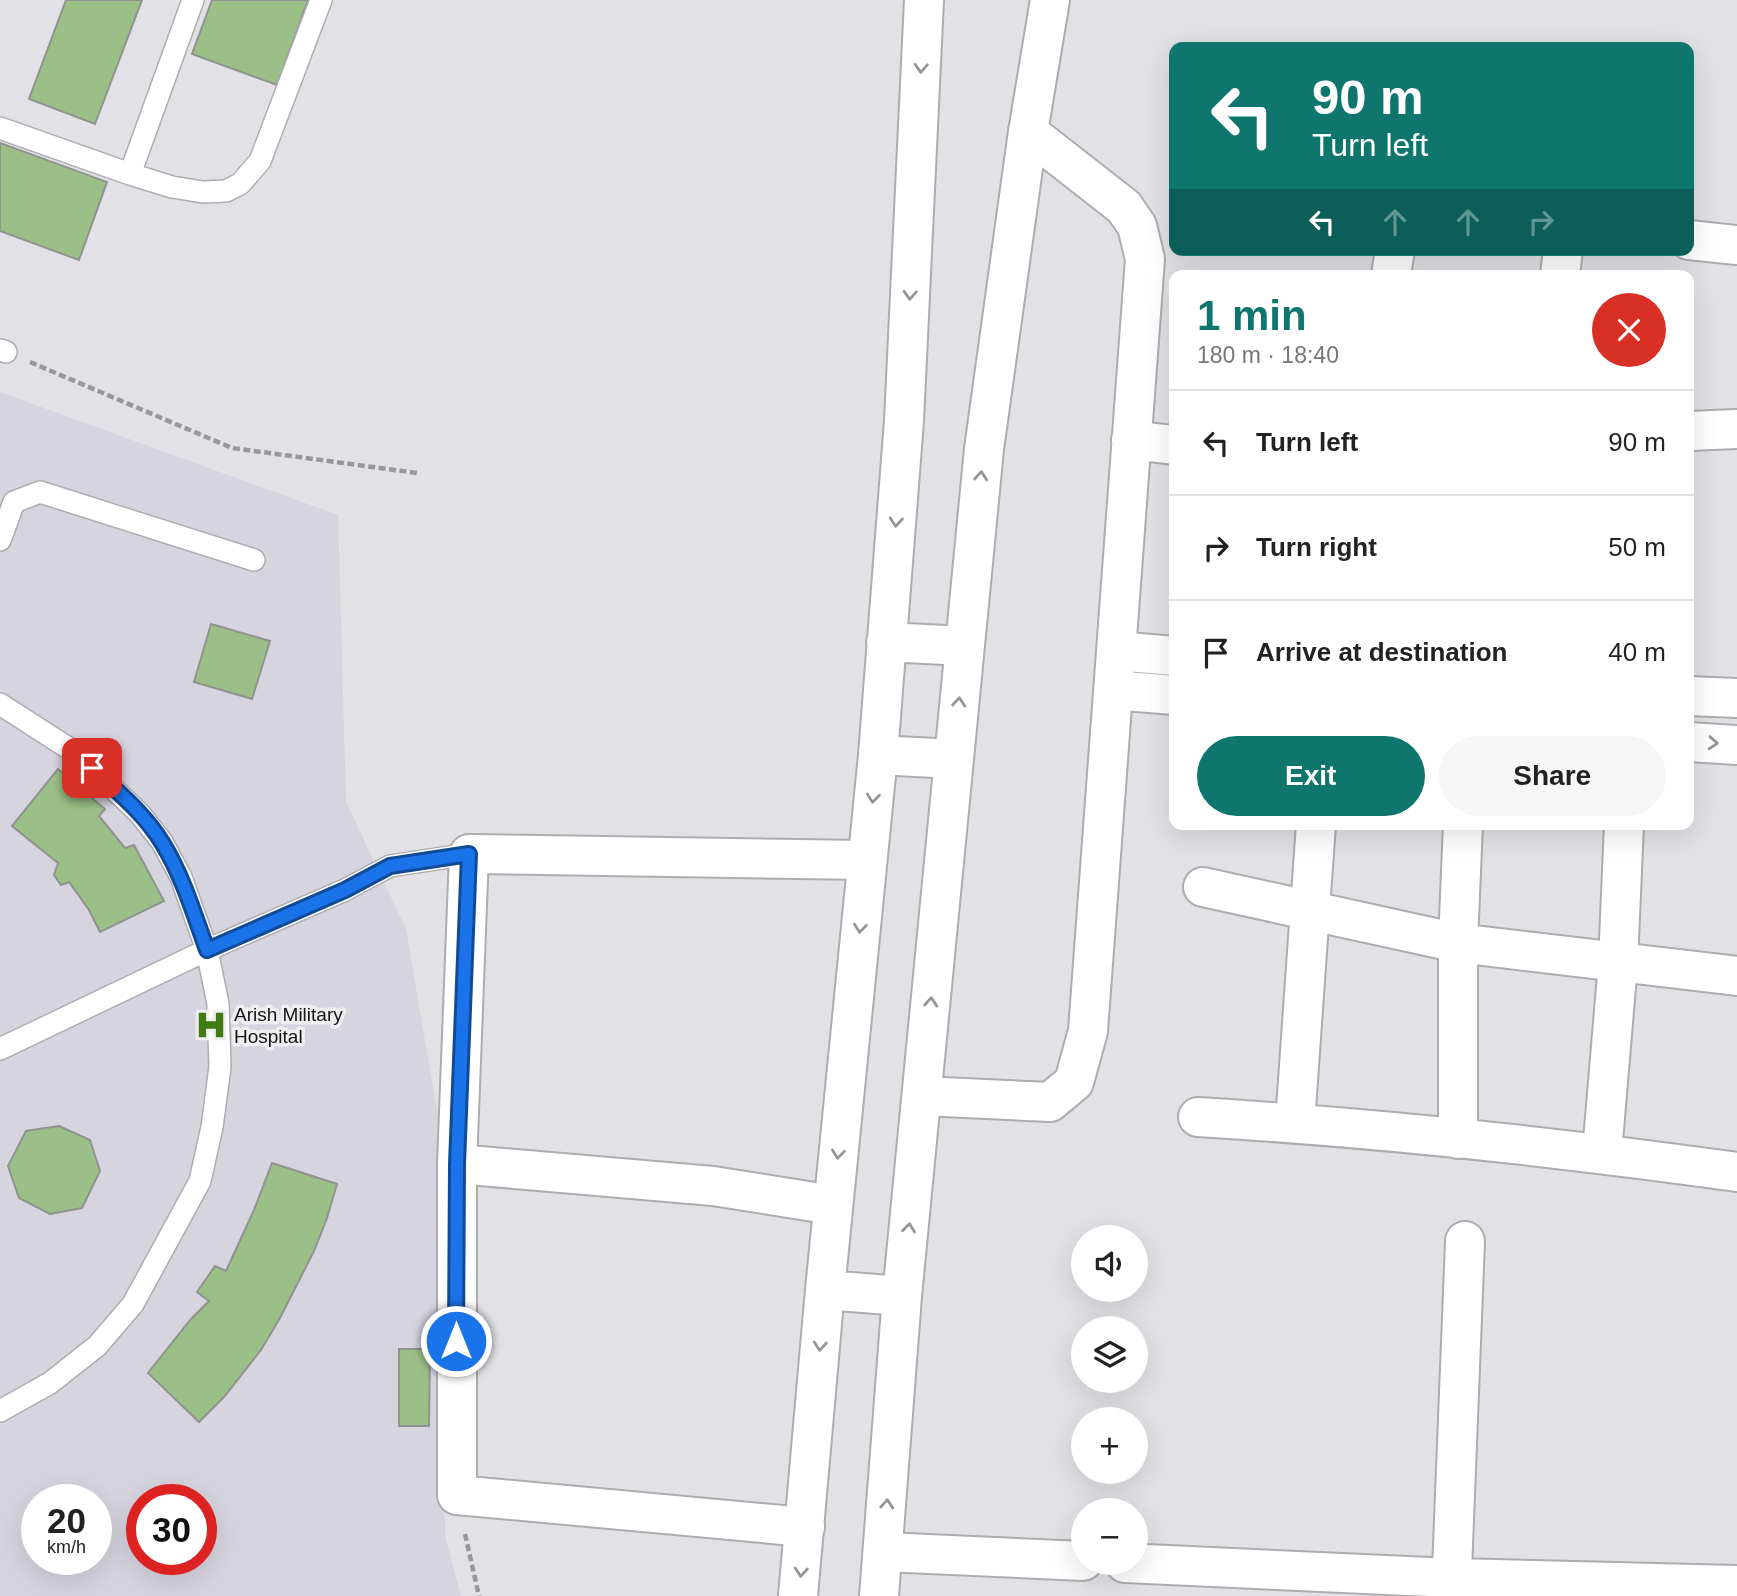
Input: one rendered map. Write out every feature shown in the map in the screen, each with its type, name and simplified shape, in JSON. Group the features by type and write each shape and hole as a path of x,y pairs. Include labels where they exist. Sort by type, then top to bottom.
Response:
{"street":[{"path":"798,1596 807,1475 878,755 904,421 924,0"},
{"path":"879,1596 902,1296 984,449 1027,132 1051,0"},
{"path":"922,1096 1050,1102 1074,1082 1088,1031 1145,259 1138,226 1124,206 1027,132"},
{"path":"1694,241 1737,245"},
{"path":"1694,431 1737,429"},
{"path":"1131,440 1169,444"},
{"path":"886,642 965,646"},
{"path":"1116,650 1169,655"},
{"path":"1112,690 1169,695"},
{"path":"1694,696 1737,698"},
{"path":"1694,742 1737,745"},
{"path":"878,755 954,759"},
{"path":"1295,1123 1316,830"},
{"path":"1458,1139 1458,943 1463,830"},
{"path":"1602,1153 1618,963 1624,830"},
{"path":"805,1527 457,1496 457,1164 469,854 867,860"},
{"path":"1203,887 1458,943 1737,976"},
{"path":"1198,1117 1295,1123 1602,1153 1737,1172"},
{"path":"457,1164 713,1186 833,1205"},
{"path":"1451,1587 1465,1241"},
{"path":"825,1290 902,1296"},
{"path":"884,1552 1071,1560"},
{"path":"1148,1565 1451,1587 1737,1585"}],"lane":[{"path":"130,174 193,0"},
{"path":"0,128 130,174 189,191 226,191 248,177 260,161 321,0"},
{"path":"0,540 14,502 40,492 254,560"},
{"path":"0,704 76,753 140,814 162,842 181,877 207,950 218,1004 220,1067 212,1127 200,1181 133,1304 97,1346 50,1383 0,1411"},
{"path":"0,1049 207,950 345,890 390,866 469,854"}],"path":[{"path":"3,351 232,447 417,473"},
{"path":"457,1496 479,1596"}],"shaded area":[{"name":"Arish Military Hospital","path":"0,392 338,515 346,802 406,929 439,1122 445,1535 461,1596 0,1596"}],"building":[{"path":"66,0 142,0 95,124 29,99"},
{"path":"212,0 308,0 277,85 192,54"},
{"path":"0,143 107,182 79,260 0,231"},
{"path":"211,624 270,641 252,699 194,682"},
{"path":"58,769 105,809 99,816 125,848 134,845 164,901 100,932 89,910 69,882 61,885 54,875 58,863 12,826"},
{"path":"59,1126 90,1140 100,1171 82,1208 50,1214 19,1198 8,1166 26,1131"},
{"path":"272,1163 337,1184 314,1251 280,1318 261,1350 224,1397 199,1422 148,1373 209,1301 197,1292 215,1266 226,1271"},
{"path":"399,1349 430,1349 429,1426 399,1426"}],"place":[{"name":"Arish Military Hospital","path":"211,1025"}],"route":[{"path":"92,768 140,814 162,842 181,877 207,950 345,890 390,866 469,854 457,1164 456,1341"}]}
